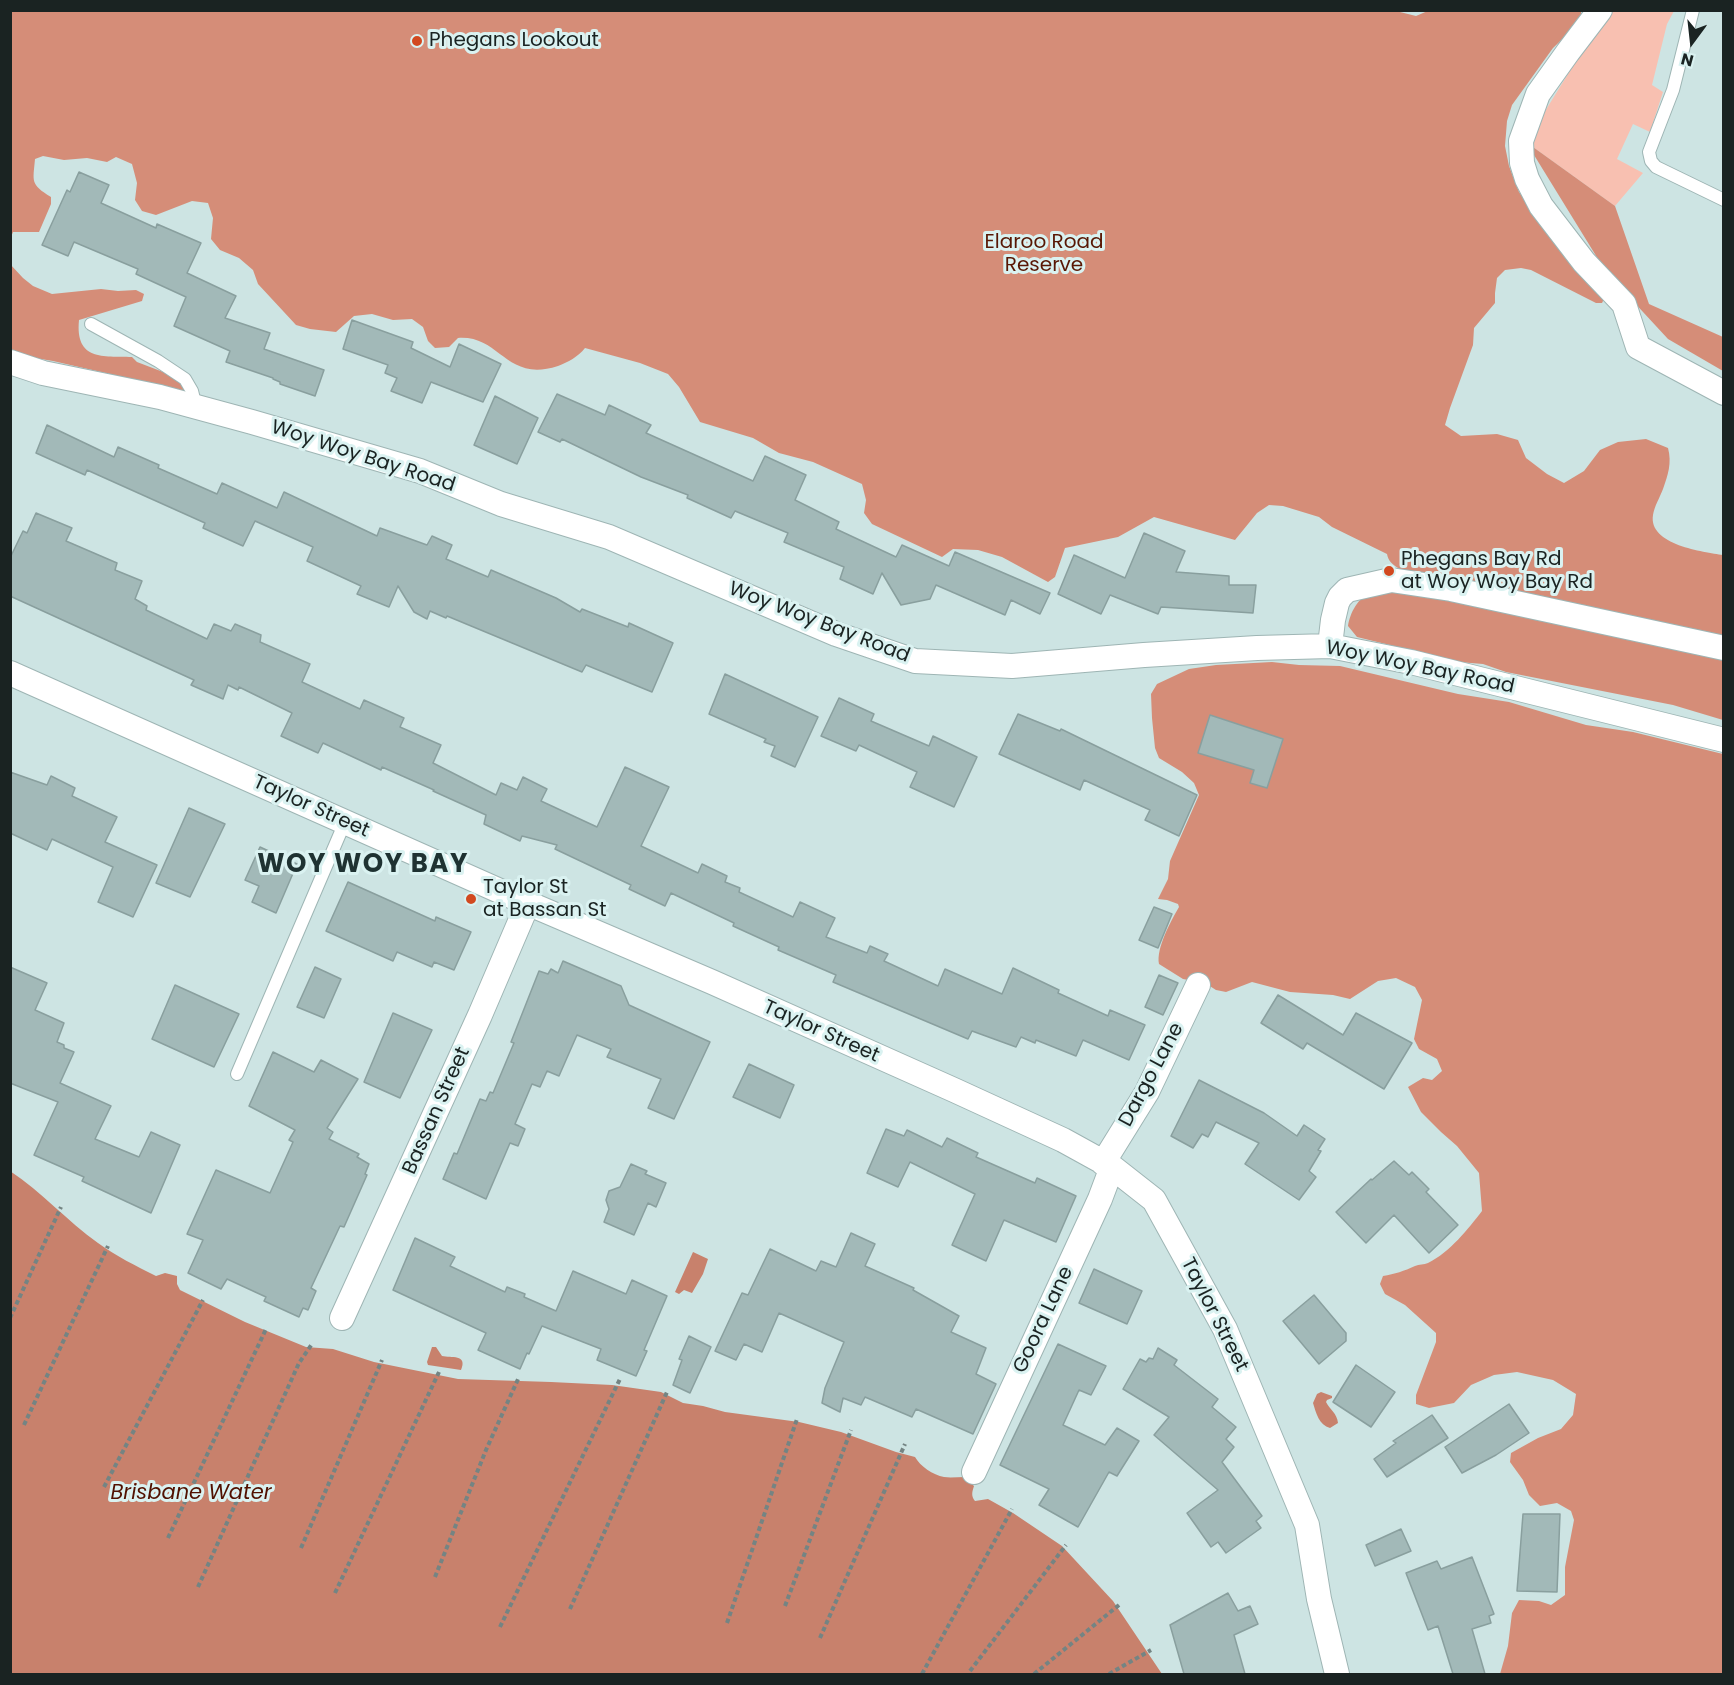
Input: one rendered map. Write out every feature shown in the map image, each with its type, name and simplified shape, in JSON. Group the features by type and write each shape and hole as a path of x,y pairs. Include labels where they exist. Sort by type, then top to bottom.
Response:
{"street":[{"path":"1600,10 1538,94 1521,141 1522,163 1527,179 1541,206 1584,262 1624,304 1638,347 1724,393"},
{"name":"Woy Woy Bay Road","path":"10,362 43,373 160,396 420,471 501,504 609,537 836,634 915,661 1012,666 1155,654 1330,646 1411,662 1724,740"},
{"path":"1330,646 1333,620 1340,597 1347,590 1391,580 1452,589 1724,648"},
{"name":"Taylor Street","path":"10,673 992,1107 1063,1140 1107,1165 1154,1200 1223,1325 1307,1526 1319,1599 1337,1674"},
{"name":"Bassan Street","path":"342,1318 480,1015 528,903"},
{"name":"Dargo Lane","path":"1107,1165 1147,1092 1198,985"},
{"name":"Goora Lane","path":"974,1472 1100,1199 1107,1165"}],"lane":[{"path":"1693,10 1673,90 1649,152 1656,167 1724,200"},
{"path":"91,324 159,361 185,379 192,390 196,407"},
{"path":"237,1074 345,822"}],"path":[{"path":"10,1318 61,1207"},
{"path":"24,1425 108,1246"},
{"path":"104,1486 203,1300"},
{"path":"168,1538 266,1329"},
{"path":"198,1587 299,1363 312,1344"},
{"path":"301,1548 382,1360"},
{"path":"335,1593 439,1372"},
{"path":"435,1577 486,1450 519,1377"},
{"path":"500,1627 620,1379"},
{"path":"570,1610 667,1392"},
{"path":"727,1623 797,1419"},
{"path":"785,1606 850,1430"},
{"path":"820,1638 905,1444"},
{"path":"922,1674 1012,1509"},
{"path":"970,1671 1066,1545"},
{"path":"1034,1674 1119,1605"},
{"path":"1109,1674 1151,1650"}],"shaded area":[{"path":"1612,11 1674,11 1667,24 1652,85 1663,92 1650,132 1633,124 1617,159 1643,173 1615,206 1526,142 1592,35"}],"green space":[{"name":"Elaroo Road Reserve","path":"1380,10 1416,16 1430,10 1581,11 1581,21 1553,48 1512,105 1507,121 1505,146 1509,166 1519,192 1565,258 1604,299 1602,303 1596,303 1531,270 1521,268 1505,270 1497,278 1495,303 1474,328 1473,345 1445,425 1461,436 1497,434 1518,440 1526,458 1547,474 1564,483 1584,471 1600,450 1618,442 1646,439 1668,448 1669,469 1653,515 1654,525 1659,533 1679,545 1723,555 1723,639 1416,576 1394,565 1387,554 1332,527 1319,517 1283,506 1269,505 1257,513 1235,540 1154,517 1118,537 1065,548 1055,577 1048,582 1002,557 978,550 953,549 942,557 872,524 864,513 866,500 862,484 813,462 779,453 753,438 700,422 679,387 668,374 640,363 585,348 573,359 558,366 540,370 526,368 514,364 484,344 472,339 458,338 449,347 435,348 428,341 423,327 412,319 393,320 372,314 354,316 336,332 296,325 258,284 253,270 239,258 220,250 211,239 213,218 208,203 192,201 156,215 142,211 135,200 137,183 132,164 116,157 107,162 87,158 64,160 43,156 35,159 34,182 39,189 51,197 51,204 39,232 13,232 11,237 11,11"},
{"path":"1526,142 1615,206 1649,304 1723,337 1723,371 1668,339 1606,272"},
{"path":"10,264 33,286 52,294 101,289 136,290 144,294 142,301 79,320 82,343 93,354 132,357 137,362 171,375 185,386 184,391 53,361 11,354"},
{"path":"1396,590 1723,656 1723,720 1673,705 1506,672 1483,664 1459,662 1357,637 1348,626 1359,602 1372,592"},
{"path":"1272,662 1340,666 1458,694 1509,702 1586,725 1633,732 1723,754 1723,1674 1500,1674 1508,1646 1512,1613 1519,1600 1539,1601 1551,1605 1565,1595 1565,1567 1574,1520 1571,1511 1557,1503 1540,1506 1529,1495 1523,1480 1510,1462 1511,1453 1538,1438 1561,1429 1573,1415 1576,1394 1553,1380 1517,1372 1494,1375 1471,1385 1454,1403 1429,1408 1416,1404 1416,1395 1436,1342 1436,1333 1405,1305 1385,1294 1380,1284 1383,1276 1426,1264 1444,1253 1482,1211 1479,1173 1457,1146 1421,1112 1408,1087 1423,1078 1432,1080 1442,1071 1437,1059 1419,1049 1414,1039 1422,1000 1415,987 1396,978 1378,981 1350,999 1333,995 1290,992 1252,982 1226,992 1216,990 1205,983 1183,979 1159,964 1162,943 1179,907 1178,904 1158,899 1168,879 1170,861 1199,795 1194,783 1182,772 1159,758 1155,748 1151,694 1157,684 1189,669"}],"water":[{"name":"Brisbane Water","path":"10,1171 119,1257 156,1276 165,1273 177,1276 180,1290 245,1322 306,1347 333,1349 374,1362 458,1379 612,1385 661,1392 683,1403 725,1412 799,1422 841,1432 915,1457 923,1467 940,1476 965,1477 974,1486 972,1494 975,1501 988,1499 1062,1546 1113,1601 1162,1674 11,1674"},
{"path":"693,1252 708,1259 703,1274 692,1293 684,1290 679,1294 675,1292"},
{"path":"432,1347 436,1347 442,1356 460,1359 463,1365 461,1370 428,1365"},
{"path":"1321,1392 1332,1396 1326,1402 1335,1414 1338,1423 1330,1428 1321,1421 1313,1403 1317,1394"}],"building":[{"path":"79,172 109,185 101,203 156,228 157,224 201,243 187,273 236,296 225,318 270,333 264,349 324,370 315,396 280,384 273,378 226,362 230,351 174,326 186,297 136,274 138,269 74,242 68,256 42,245 67,190 70,192"},
{"path":"352,320 413,342 411,348 450,367 459,344 501,364 483,402 431,382 422,403 391,391 397,378 385,373 388,365 343,349"},
{"path":"557,394 605,415 609,405 651,425 646,433 753,481 765,456 806,475 795,500 839,522 836,529 896,557 902,545 949,566 955,552 1050,593 1040,614 1011,600 1005,615 936,585 930,599 901,605 882,573 873,594 840,579 844,567 784,542 788,533 735,511 731,518 687,498 688,495 641,477 562,439 560,442 538,432"},
{"path":"495,396 538,418 517,464 474,445"},
{"path":"47,425 114,457 118,447 159,465 158,468 217,494 222,483 277,508 284,492 377,536 380,528 427,545 432,536 452,545 446,559 488,577 491,570 556,598 580,612 582,609 628,627 629,623 673,643 652,692 586,665 582,672 447,616 446,618 430,611 427,619 414,612 398,586 389,607 357,594 361,586 307,561 313,547 255,521 243,546 203,528 205,523 87,470 85,475 36,453"},
{"path":"36,513 72,528 66,541 117,563 115,570 142,581 135,599 147,606 146,610 207,639 214,624 231,631 235,624 261,635 260,642 310,664 302,682 360,709 364,700 404,718 400,727 441,745 433,763 496,795 501,783 517,790 523,777 547,789 541,801 597,827 625,767 669,787 641,846 698,873 702,864 727,876 725,882 740,888 739,892 793,917 800,902 835,918 826,937 867,953 870,946 888,954 884,961 938,986 945,969 1002,994 1013,968 1059,990 1058,993 1108,1016 1110,1010 1145,1025 1129,1060 1083,1040 1076,1056 1036,1040 1035,1043 1021,1037 1016,1047 972,1031 968,1039 833,982 836,975 778,950 779,947 733,926 734,923 671,893 665,906 629,889 631,885 555,849 557,845 522,836 520,841 484,824 486,815 434,790 382,767 381,770 323,743 318,753 281,736 292,713 239,687 238,690 228,685 223,699 191,685 194,680 10,596 10,558 23,531 27,533"},
{"path":"1144,533 1185,551 1176,572 1229,576 1229,585 1256,585 1253,613 1161,607 1158,614 1110,595 1101,614 1058,594 1074,555 1125,578"},
{"path":"725,674 818,717 795,767 771,756 775,746 764,742 766,739 709,714"},
{"path":"839,698 874,714 871,721 929,746 933,736 977,757 954,807 910,787 917,772 859,745 856,751 821,736"},
{"path":"1018,714 1060,731 1061,729 1197,795 1179,836 1145,820 1150,810 1084,780 1080,790 999,754"},
{"path":"1210,715 1283,739 1267,788 1250,783 1254,770 1198,753"},
{"path":"10,772 47,785 51,776 75,788 72,796 117,817 105,842 157,865 133,917 98,902 113,867 52,839 47,850 10,833"},
{"path":"189,808 225,824 190,897 156,883"},
{"path":"260,847 297,864 276,913 252,902 259,886 245,880"},
{"path":"348,882 435,921 436,917 471,932 454,970 434,962 432,967 397,952 393,961 326,931"},
{"path":"1154,907 1172,914 1158,948 1139,940"},
{"path":"563,961 621,986 629,1005 710,1042 674,1119 648,1108 661,1079 607,1057 611,1049 577,1035 559,1076 547,1071 540,1087 532,1084 515,1124 525,1129 518,1146 510,1143 486,1199 443,1179 454,1153 457,1154 480,1099 486,1101 490,1092 493,1093 514,1043 511,1042 539,971 548,974 551,969 558,973"},
{"path":"10,967 47,983 35,1010 64,1023 57,1042 74,1052 60,1083 111,1106 95,1139 139,1157 151,1132 180,1145 151,1213 82,1181 84,1177 34,1155 58,1102 10,1083"},
{"path":"315,967 341,979 324,1018 297,1007"},
{"path":"1159,975 1178,983 1163,1015 1145,1007"},
{"path":"175,985 239,1014 214,1067 152,1039"},
{"path":"1278,995 1343,1035 1356,1013 1412,1043 1384,1089 1307,1043 1303,1049 1261,1023"},
{"path":"393,1013 432,1030 400,1098 364,1082"},
{"path":"273,1052 314,1072 321,1060 358,1079 327,1128 333,1132 329,1139 359,1154 357,1157 369,1164 365,1174 367,1175 344,1227 340,1226 311,1288 316,1291 308,1310 303,1308 299,1317 264,1301 266,1297 227,1279 221,1289 188,1273 203,1240 187,1234 216,1170 270,1193 293,1142 289,1140 295,1130 249,1106"},
{"path":"749,1064 794,1085 780,1118 733,1097"},
{"path":"1199,1080 1264,1113 1297,1136 1304,1125 1325,1139 1309,1171 1316,1177 1299,1200 1245,1164 1259,1143 1216,1122 1208,1137 1202,1134 1193,1148 1171,1136"},
{"path":"886,1129 904,1136 907,1130 942,1147 947,1138 978,1153 976,1157 1035,1183 1037,1178 1076,1196 1056,1242 1004,1220 986,1261 952,1245 975,1194 910,1162 898,1187 867,1173"},
{"path":"1394,1161 1409,1175 1412,1172 1429,1189 1426,1192 1458,1225 1429,1253 1394,1215 1366,1243 1336,1212"},
{"path":"631,1164 647,1171 645,1174 666,1183 656,1207 648,1203 634,1235 604,1222 609,1209 606,1200 609,1191 620,1187"},
{"path":"851,1233 875,1244 865,1266 914,1288 913,1290 959,1316 951,1332 986,1348 976,1374 996,1384 973,1434 916,1409 912,1417 865,1397 861,1405 843,1398 840,1412 822,1403 825,1388 844,1342 779,1313 762,1352 744,1344 736,1360 715,1351 742,1293 748,1295 770,1249 816,1271 821,1261 836,1267"},
{"path":"415,1238 455,1257 450,1266 505,1292 507,1287 525,1294 524,1297 556,1311 573,1271 626,1294 632,1280 667,1296 644,1350 647,1351 636,1376 597,1360 601,1349 542,1326 520,1369 478,1350 486,1333 393,1290"},
{"path":"1094,1269 1142,1291 1127,1324 1079,1303"},
{"path":"1314,1295 1346,1333 1346,1341 1319,1364 1283,1321"},
{"path":"689,1336 711,1347 690,1393 673,1385 682,1360 679,1359"},
{"path":"1058,1344 1106,1366 1091,1395 1079,1390 1063,1425 1105,1445 1117,1428 1139,1441 1117,1476 1109,1472 1078,1527 1039,1505 1049,1489 1000,1465"},
{"path":"1158,1348 1177,1360 1174,1365 1218,1399 1212,1407 1236,1427 1226,1439 1234,1447 1222,1462 1262,1516 1256,1521 1261,1528 1226,1553 1218,1542 1211,1547 1187,1513 1218,1490 1154,1435 1169,1417 1123,1389 1140,1359 1146,1362 1149,1358 1153,1359"},
{"path":"1356,1365 1395,1392 1371,1427 1333,1402"},
{"path":"1509,1404 1529,1433 1496,1455 1462,1473 1445,1447"},
{"path":"1432,1415 1448,1438 1387,1477 1374,1459 1396,1443 1393,1441"},
{"path":"1523,1514 1560,1514 1557,1592 1517,1591"},
{"path":"1401,1529 1411,1551 1375,1566 1366,1545"},
{"path":"1472,1557 1494,1614 1489,1616 1491,1623 1472,1629 1485,1674 1453,1674 1438,1626 1428,1630 1406,1573 1437,1561 1441,1569"},
{"path":"1228,1593 1238,1611 1250,1606 1258,1624 1234,1635 1245,1674 1184,1674 1170,1625"}],"place":[{"name":"Phegans Lookout","path":"417,41"},
{"name":"Phegans Bay Rd at Woy Woy Bay Rd","path":"1389,571"},
{"name":"Taylor St at Bassan St","path":"471,899"}],"district":[{"name":"WOY WOY BAY","path":"363,865"}]}
